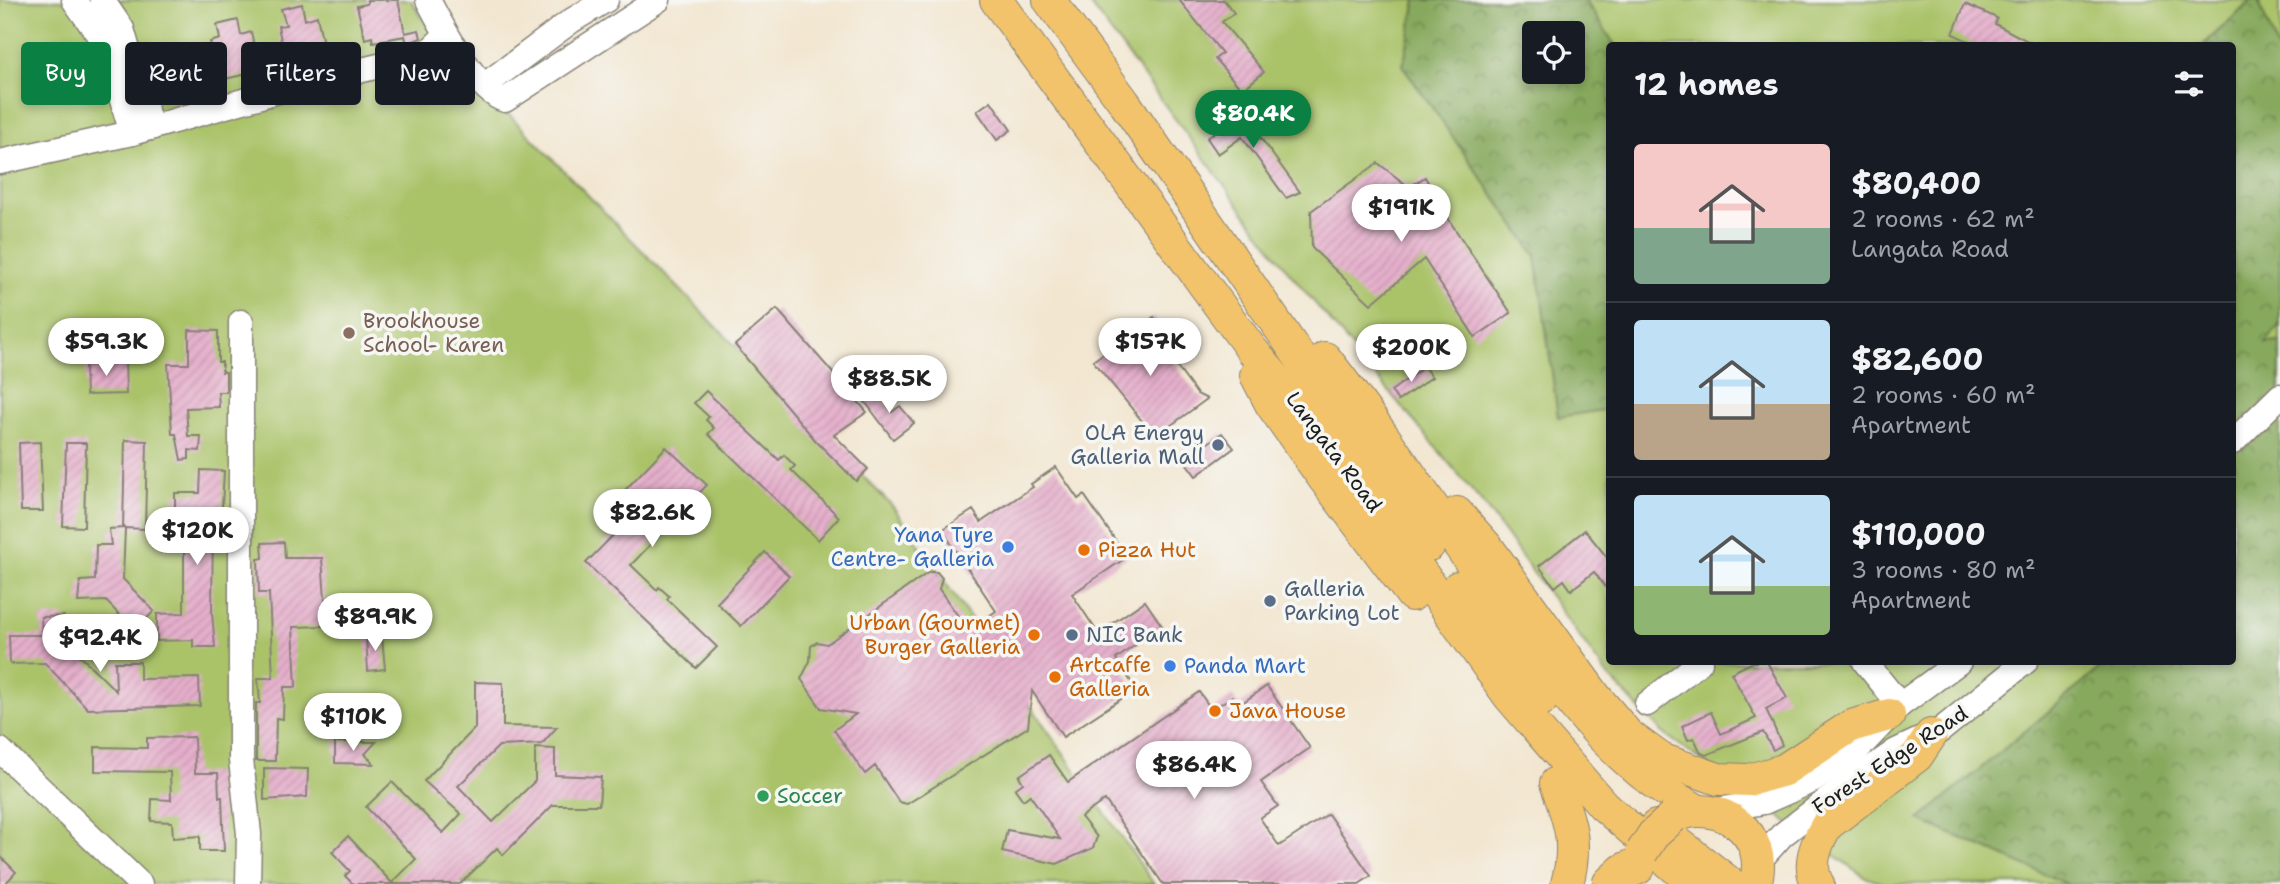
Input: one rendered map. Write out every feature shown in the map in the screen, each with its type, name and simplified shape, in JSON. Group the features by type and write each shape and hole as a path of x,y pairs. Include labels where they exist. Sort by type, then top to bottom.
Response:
{"main road":[{"name":"Langata Road","path":"996,0 1252,350 1326,439 1490,671 1546,741 1603,805 1694,884"},
{"name":"Langata Road","path":"1049,0 1124,102 1217,240 1527,684 1597,769 1639,811 1755,876"},
{"path":"1217,240 1251,262 1357,399 1514,624 1583,715 1641,775 1693,812 1743,828 1755,876"},
{"path":"1252,350 1255,373 1271,404 1489,701 1556,783 1634,870 1653,835 1693,812"},
{"path":"1357,399 1488,548 1575,669 1618,723 1639,744 1661,759 1718,779 1749,780 1784,770 1851,726 1894,710"},
{"path":"1818,884 1813,859 1819,838 1827,825 1917,756 1931,735"},
{"path":"1556,783 1574,844 1567,884"}],"street":[{"path":"74,0 105,44 141,130"},
{"path":"102,0 122,29 141,130"},
{"path":"428,0 446,35 485,85 500,99 511,98 658,0"},
{"path":"485,85 571,21 606,0"},
{"path":"0,162 141,130 299,85 425,55 446,35"},
{"path":"241,322 241,760 248,834 248,884"},
{"path":"2236,439 2280,396"},
{"path":"1647,704 1696,665"},
{"path":"1867,665 1894,710"},
{"name":"Forest Edge Road","path":"1693,812 1764,802 1798,789 1858,748 1894,710 1955,665"},
{"name":"Forest Edge Road","path":"1755,876 1789,829 1896,751 1931,735 2022,665"},
{"path":"0,750 139,884"}],"green space":[{"name":"Brookhouse School- Karen","path":"0,0 411,0 438,42 375,42 375,105 475,105 475,80 893,507 1154,884 0,884"},
{"path":"1087,0 2280,0 2280,884 1884,884 1865,877 1663,733 1608,676 1485,506 1288,271"},
{"path":"1416,0 1585,0 1613,42 1606,42 1606,410 1558,417 1536,256 1403,66"},
{"path":"2252,0 2258,0 2280,55 2280,324 2266,343 2280,342 2280,884 2067,884 1919,820 2104,665 2236,665 2236,42 2206,42"}],"building":[{"path":"367,0 398,0 405,33 419,30 421,38 412,42 406,42 405,36 373,42 372,37 365,39 357,6 367,4"},
{"path":"1179,0 1224,0 1234,13 1222,22 1264,72 1242,90 1215,59 1222,53"},
{"path":"302,4 305,20 317,16 323,42 281,42 278,26 286,25 281,9"},
{"path":"1965,4 1997,18 1995,24 2029,42 1970,42 1953,34"},
{"path":"238,20 241,35 251,32 253,42 241,42 241,75 227,79 227,42 210,42 220,39 217,25"},
{"path":"991,101 1011,130 997,140 977,111"},
{"path":"1241,111 1300,192 1286,198 1242,137 1218,154 1207,138"},
{"path":"1378,163 1409,187 1425,177 1451,223 1511,313 1475,337 1424,259 1371,304 1312,248 1311,211"},
{"path":"777,309 867,412 834,435 868,469 856,481 816,441 735,345"},
{"path":"1154,317 1176,351 1169,356 1197,394 1207,399 1155,437 1093,361"},
{"path":"189,330 218,331 218,362 222,362 222,372 226,372 226,392 218,392 219,407 186,408 188,436 201,436 200,451 189,450 189,459 181,460 176,434 172,434 168,364 189,364"},
{"path":"93,360 125,360 126,394 86,395 85,365 94,365"},
{"path":"1424,367 1432,377 1398,401 1391,391"},
{"path":"876,390 892,412 900,406 914,423 893,439 863,399"},
{"path":"706,391 779,460 784,455 795,466 791,470 839,517 818,540 708,434 714,428 706,420 709,417 694,403"},
{"path":"1222,433 1234,448 1196,476 1184,460"},
{"path":"125,440 147,441 145,529 125,528 123,579 154,611 135,631 106,601 78,602 80,581 95,580 96,545 111,545 109,529 123,528"},
{"path":"40,442 43,511 21,511 19,443"},
{"path":"66,443 86,443 84,527 63,526"},
{"path":"666,447 707,485 631,565 657,590 659,587 669,596 667,599 717,647 696,668 586,563 622,526 606,510"},
{"path":"1056,467 1078,499 1084,495 1127,557 1072,594 1098,633 1145,601 1162,626 1116,659 1136,689 1063,737 1032,691 1028,727 907,804 899,802 875,766 865,774 834,730 856,714 821,708 801,679 810,661 811,646 817,642 827,644 929,572 937,572 942,578 939,589 968,630 996,611 942,530 973,510 981,522 1033,487 1031,484"},
{"path":"201,470 224,471 221,525 213,524 212,613 215,647 193,647 193,640 157,641 157,614 184,613 184,543 198,543 199,513 175,513 175,493 200,493"},
{"path":"1585,530 1606,556 1606,588 1594,572 1571,590 1564,580 1555,587 1539,566"},
{"path":"284,542 285,558 322,558 327,626 293,627 296,687 284,687 283,719 276,718 275,761 256,761 256,703 260,703 258,678 273,678 269,593 259,593 258,559 263,558 262,543"},
{"path":"765,552 789,576 741,626 717,603"},
{"path":"64,616 64,640 116,691 115,662 140,662 140,679 199,678 200,706 88,709 45,663 10,664 9,635 42,635 41,617"},
{"path":"382,636 385,669 368,671 366,637"},
{"path":"1747,665 1769,665 1787,698 1766,709 1782,745 1773,750 1763,732 1706,755 1701,753 1694,738 1688,740 1682,726 1711,712 1721,734 1756,718 1731,673"},
{"path":"475,682 503,683 503,726 557,727 542,744 499,746 458,786 493,822 535,781 535,748 555,749 555,775 601,777 599,805 553,805 503,855 497,848 460,884 353,884 345,876 350,871 332,852 348,836 392,883 416,859 366,807 392,782 443,833 461,814 424,781 475,728"},
{"path":"1267,686 1310,748 1261,782 1278,806 1260,818 1279,846 1328,814 1371,876 1359,884 1163,884 1105,800 1081,817 1097,837 1093,848 1057,864 1002,852 1007,830 1060,839 1030,795 1023,800 1015,789 1023,783 1019,776 1049,755 1068,782 1199,692 1212,710 1232,696 1239,705"},
{"path":"194,737 195,773 218,773 219,797 222,797 224,851 200,851 200,836 173,838 172,822 151,821 152,799 171,800 170,772 95,771 95,747 147,748 147,738"},
{"path":"335,742 376,742 365,754 374,764 335,763"},
{"path":"264,768 308,769 307,797 264,800"},
{"path":"0,856 16,872 5,884 0,884"}],"place":[{"name":"Brookhouse School- Karen","path":"349,333"},
{"name":"OLA Energy Galleria Mall","path":"1218,445"},
{"name":"Yana Tyre Centre- Galleria","path":"1008,547"},
{"name":"Pizza Hut","path":"1084,550"},
{"name":"Galleria Parking Lot","path":"1270,601"},
{"name":"Urban (Gourmet) Burger Galleria","path":"1034,635"},
{"name":"NIC Bank","path":"1072,635"},
{"name":"Panda Mart","path":"1170,666"},
{"name":"Artcaffe Galleria","path":"1055,677"},
{"name":"Java House","path":"1215,711"},
{"name":"Soccer","path":"763,796"}]}
